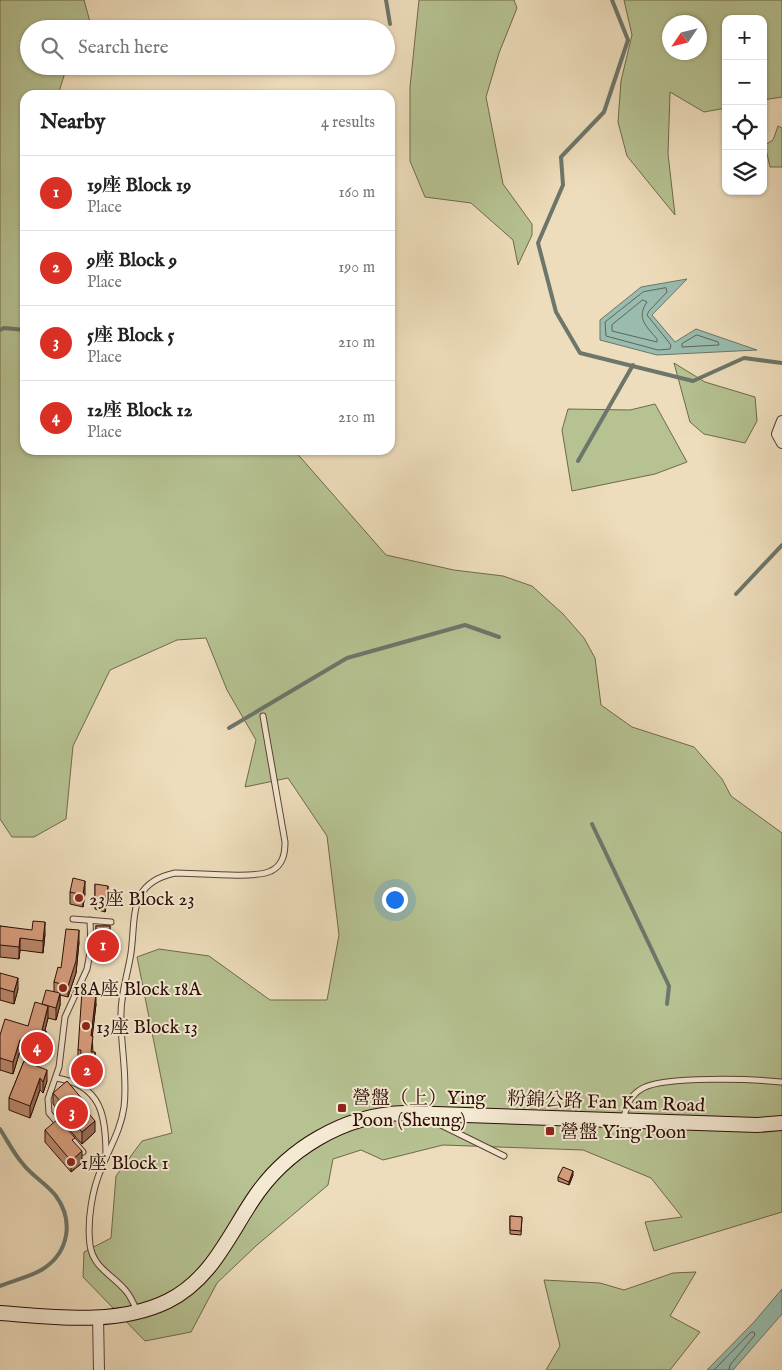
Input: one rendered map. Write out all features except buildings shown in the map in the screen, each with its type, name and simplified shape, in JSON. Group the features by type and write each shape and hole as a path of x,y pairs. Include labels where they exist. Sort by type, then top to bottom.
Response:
{"main road":[{"name":"粉錦公路 Fan Kam Road","path":"0,1313 55,1317 98,1316 137,1311 176,1297 202,1277 222,1250 266,1181 304,1147 332,1131 368,1118 397,1113 429,1113 757,1125 782,1123"}],"street":[{"path":"782,420 777,434 782,443"},
{"path":"98,1316 99,1370"}],"lane":[{"path":"137,1311 128,1293 98,1264 90,1244 94,1193 106,1157 119,1128 124,1108 126,1088 121,1038 121,1009 131,952 133,916 140,895 154,880 164,875 175,873 260,874 277,867 282,860 285,842 263,716"},
{"path":"73,918 111,922"},
{"path":"83,1152 49,1113 48,1099 60,1067 65,1017 87,969 90,958 90,920"},
{"path":"56,1078 80,1084 93,1096 104,1117 106,1157"},
{"path":"624,1120 626,1107 630,1099 639,1091 654,1084 743,1079 780,1082"},
{"path":"429,1113 432,1120 504,1156"}],"green space":[{"path":"0,0 84,0 90,20 20,20 20,75 64,75 60,90 20,90 20,455 298,455 386,555 454,570 503,576 532,586 563,614 584,638 595,658 601,705 632,727 694,747 722,779 731,796 782,833 782,1212 654,1251 645,1222 682,1217 651,1178 583,1150 443,1145 383,1160 361,1150 333,1159 328,1185 257,1245 217,1283 191,1332 145,1341 83,1277 84,1252 111,1238 116,1176 142,1141 172,1133 137,957 159,949 209,956 270,1000 327,1000 339,935 327,836 288,778 245,787 256,740 227,690 206,638 177,640 110,670 73,746 66,819 34,837 12,837 0,819"},
{"path":"419,0 514,0 517,8 499,53 486,97 503,184 532,224 532,235 518,265 513,240 471,203 425,197 410,161 410,87"},
{"path":"624,0 782,0 782,97 767,99 767,15 722,15 722,109 704,112 670,92 668,154 675,215 627,156 618,122 621,81 632,35"},
{"path":"778,126 782,128 782,167 770,167 767,144 773,140"},
{"path":"674,363 705,382 755,397 757,421 745,443 704,434 690,422"},
{"path":"655,404 687,462 655,474 572,491 562,430 568,409 630,410"},
{"path":"696,1272 670,1316 700,1332 670,1370 546,1370 560,1346 544,1280 600,1283 624,1290 673,1273"}],"water":[{"path":"687,279 652,315 675,342 696,329 757,350 657,355 600,340 600,320 641,287"},
{"path":"782,1289 782,1314 733,1370 707,1370 754,1322"}],"waterway":[{"path":"386,0 389,20"},
{"path":"612,0 628,40 604,112 561,157 563,185 538,243 556,312 580,353 693,381 744,358 782,363"},
{"path":"0,330 4,328 20,330"},
{"path":"578,461 633,365"},
{"path":"736,594 782,545"},
{"path":"229,728 347,658 465,625 499,637"},
{"path":"592,824 669,986 667,1004"},
{"path":"0,1129 20,1160 56,1196 62,1206 67,1226 63,1245 59,1254 52,1262 38,1272 0,1286"}],"place":[{"name":"23座 Block 23","path":"79,898"},
{"name":"19座 Block 19","path":"103,946"},
{"name":"18A座 Block 18A","path":"63,988"},
{"name":"13座 Block 13","path":"86,1026"},
{"name":"12座 Block 12","path":"37,1048"},
{"name":"9座 Block 9","path":"87,1071"},
{"name":"營盤（上）Ying Poon (Sheung)","path":"342,1108"},
{"name":"5座 Block 5","path":"72,1113"},
{"name":"營盤 Ying Poon","path":"550,1131"},
{"name":"1座 Block 1","path":"71,1162"}]}
